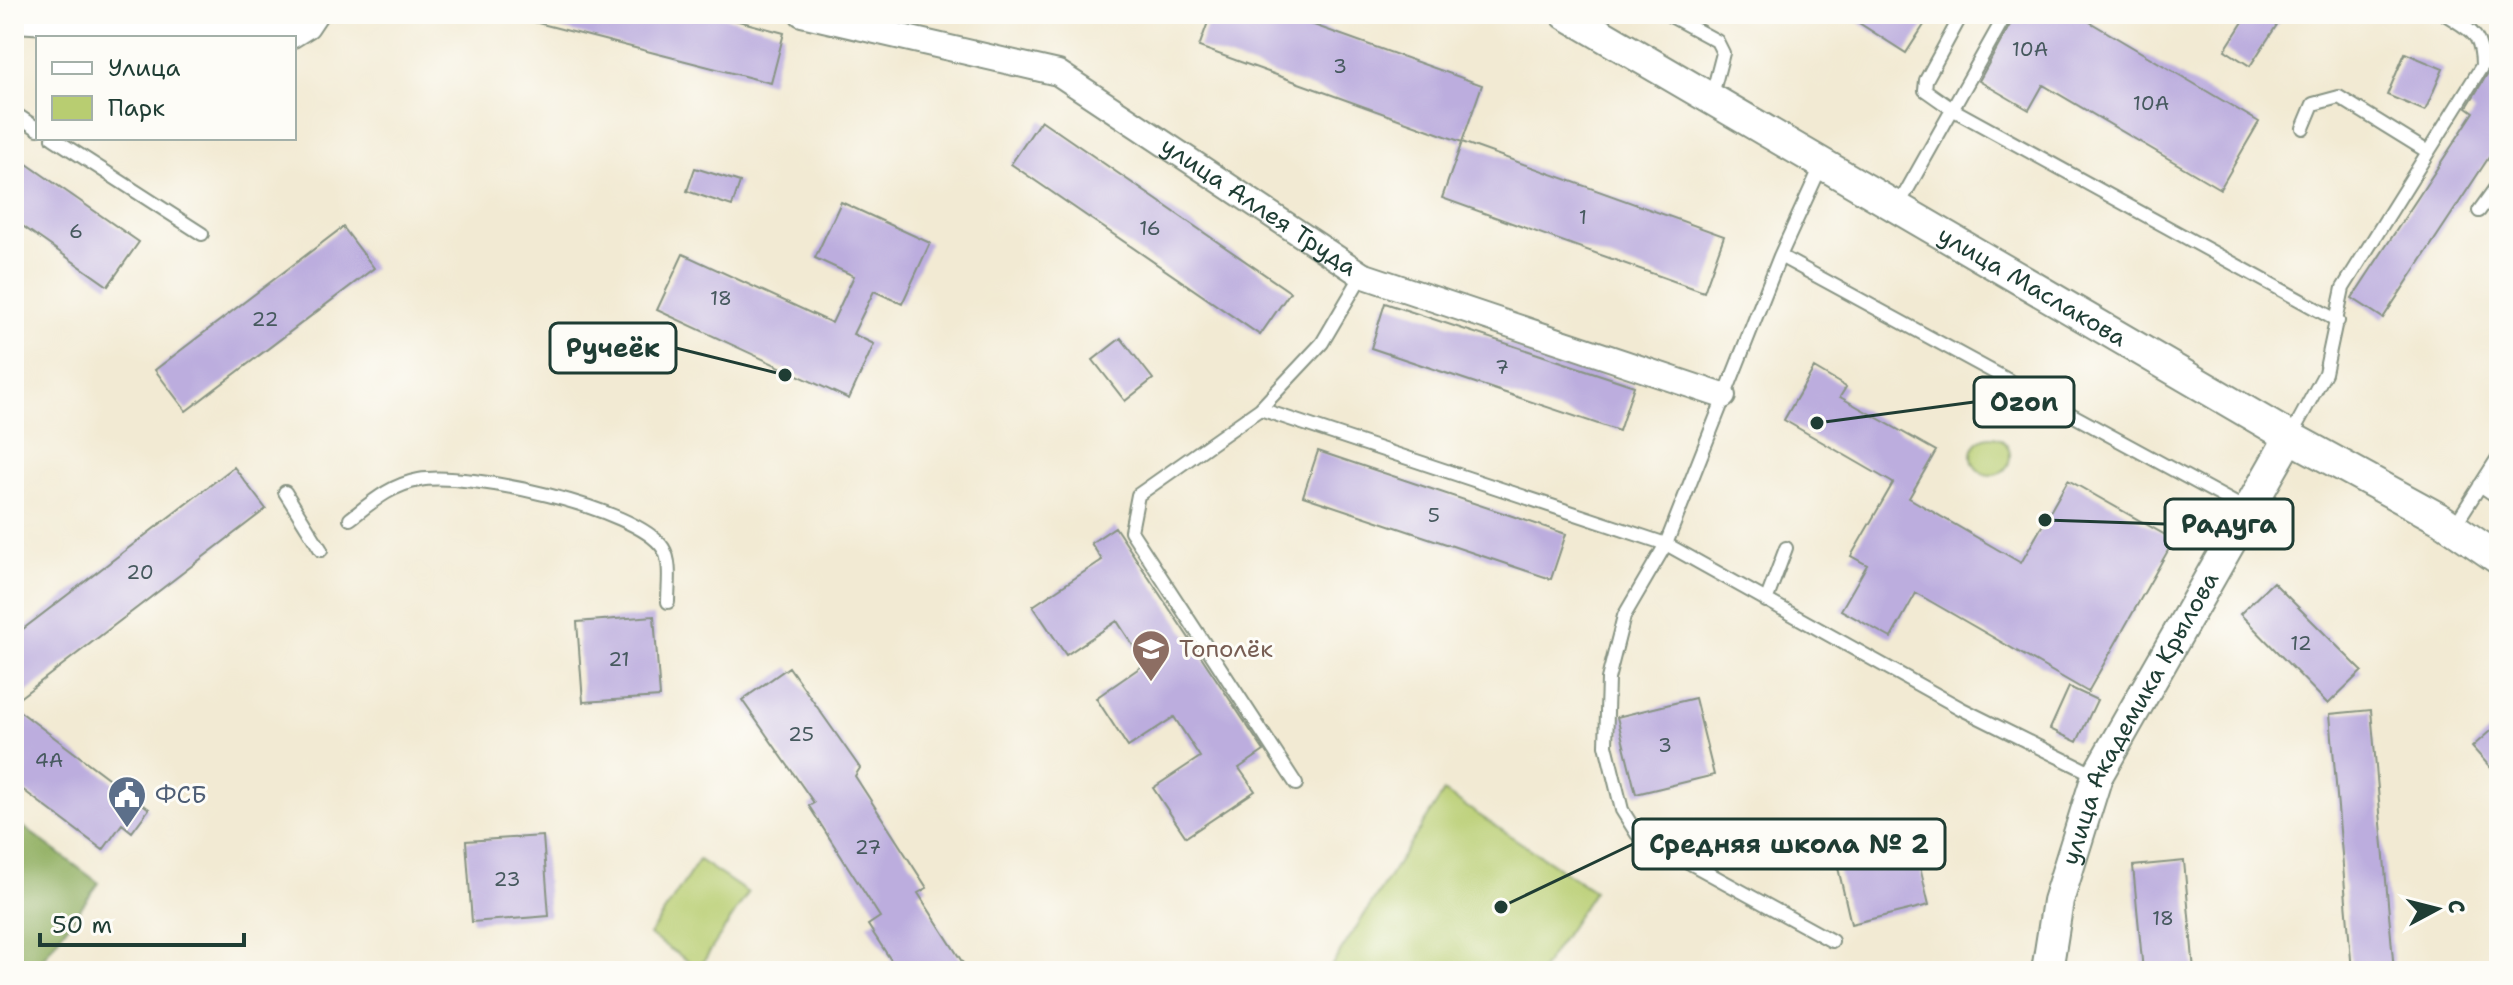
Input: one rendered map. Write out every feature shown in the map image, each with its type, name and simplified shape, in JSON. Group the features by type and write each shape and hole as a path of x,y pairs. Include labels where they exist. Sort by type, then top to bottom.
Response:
{"street":[{"path":"14,20 291,36 307,26 315,14"},
{"name":"улица Маслакова","path":"1566,14 2290,437 2453,528 2499,559"},
{"name":"улица Аллея Труда","path":"815,15 1058,73 1362,275 1723,396"},
{"name":"улица Академика Крылова","path":"2047,971 2058,901 2097,776 2290,437"}],"lane":[{"path":"1667,14 1717,41 1723,53 1711,99"},
{"path":"1962,14 1924,85 1925,90 1952,109 2338,321"},
{"path":"1898,206 2006,14"},
{"path":"2290,437 2325,373 2343,288 2482,66 2482,46 2473,32 2445,14"},
{"path":"2303,128 2313,104 2339,97 2428,152"},
{"path":"14,113 36,128"},
{"path":"56,140 202,234"},
{"path":"1822,164 1780,256 1666,544 1624,616 1608,679 1606,745 1622,810 1637,834 1832,941"},
{"path":"2479,211 2499,183"},
{"path":"1780,256 2249,511"},
{"path":"1296,784 1131,531 1138,495 1260,409 1322,343 1362,275"},
{"path":"1260,409 1666,544 1962,709 2097,776"},
{"path":"2453,528 2499,456"},
{"path":"350,519 393,487 420,480 456,477 503,483 618,517 650,533 665,550 668,602"},
{"path":"2480,485 2499,498"},
{"path":"285,492 321,550"},
{"path":"1766,601 1786,548"}],"green space":[{"path":"1991,437 2005,442 2010,456 2005,470 1991,475 1977,470 1972,456 1977,442"},
{"path":"1444,792 1594,891 1541,971 1328,971"},
{"path":"14,820 99,883 34,971 14,959"},
{"path":"699,860 748,893 699,968 649,935"}],"building":[{"path":"535,14 712,14 784,33 771,83 534,22"},
{"path":"1211,14 1283,14 1482,85 1462,142 1199,47"},
{"path":"1845,14 1931,14 1906,53"},
{"path":"2016,14 2083,14 2083,18 2259,122 2220,189 2043,85 2029,110 1979,81"},
{"path":"2248,14 2284,14 2250,66 2225,50"},
{"path":"2405,53 2443,69 2425,111 2387,95"},
{"path":"2499,55 2499,142 2383,318 2352,298 2474,112 2467,107"},
{"path":"1041,120 1290,292 1260,335 1011,164"},
{"path":"1462,142 1724,236 1704,292 1442,198"},
{"path":"14,155 139,242 108,286 14,220"},
{"path":"695,168 740,182 732,206 687,191"},
{"path":"841,202 930,243 902,304 874,291 853,334 874,344 849,399 657,310 683,254 832,323 854,276 815,258"},
{"path":"343,227 374,268 186,411 155,370"},
{"path":"1385,303 1634,386 1619,431 1371,348"},
{"path":"1121,338 1153,379 1125,401 1093,360"},
{"path":"1814,368 1846,387 1840,397 1936,451 1909,498 2021,563 2068,480 2174,540 2088,692 1916,593 1891,638 1841,610 1867,565 1851,556 1893,483 1784,420"},
{"path":"1318,451 1566,534 1551,579 1303,496"},
{"path":"234,467 266,509 14,702 14,636"},
{"path":"1115,527 1264,751 1239,768 1255,791 1186,837 1153,788 1200,757 1174,717 1128,747 1096,698 1145,664 1117,621 1066,655 1033,606 1102,560 1091,543"},
{"path":"2273,582 2362,671 2328,704 2240,614"},
{"path":"654,616 660,697 583,702 577,622"},
{"path":"789,667 860,768 855,776 927,888 918,893 968,971 898,971 868,925 880,917 809,806 814,803 742,700"},
{"path":"2069,687 2097,700 2077,742 2050,729"},
{"path":"1695,698 1714,775 1636,794 1617,717"},
{"path":"14,707 149,809 132,832 122,824 103,850 14,783"},
{"path":"2371,710 2394,971 2352,971 2330,714"},
{"path":"2499,723 2499,777 2472,747"},
{"path":"1911,828 1929,905 1851,924 1833,846"},
{"path":"543,836 549,916 472,922 466,841"},
{"path":"2184,861 2194,971 2143,971 2133,866"}],"place":[{"name":"Ручеёк","path":"785,375"},
{"name":"Ozon","path":"1817,423"},
{"name":"Радуга","path":"2045,520"},
{"name":"Тополёк","path":"1151,683"},
{"name":"ФСБ","path":"127,829"},
{"name":"Средняя школа № 2","path":"1501,907"}]}
